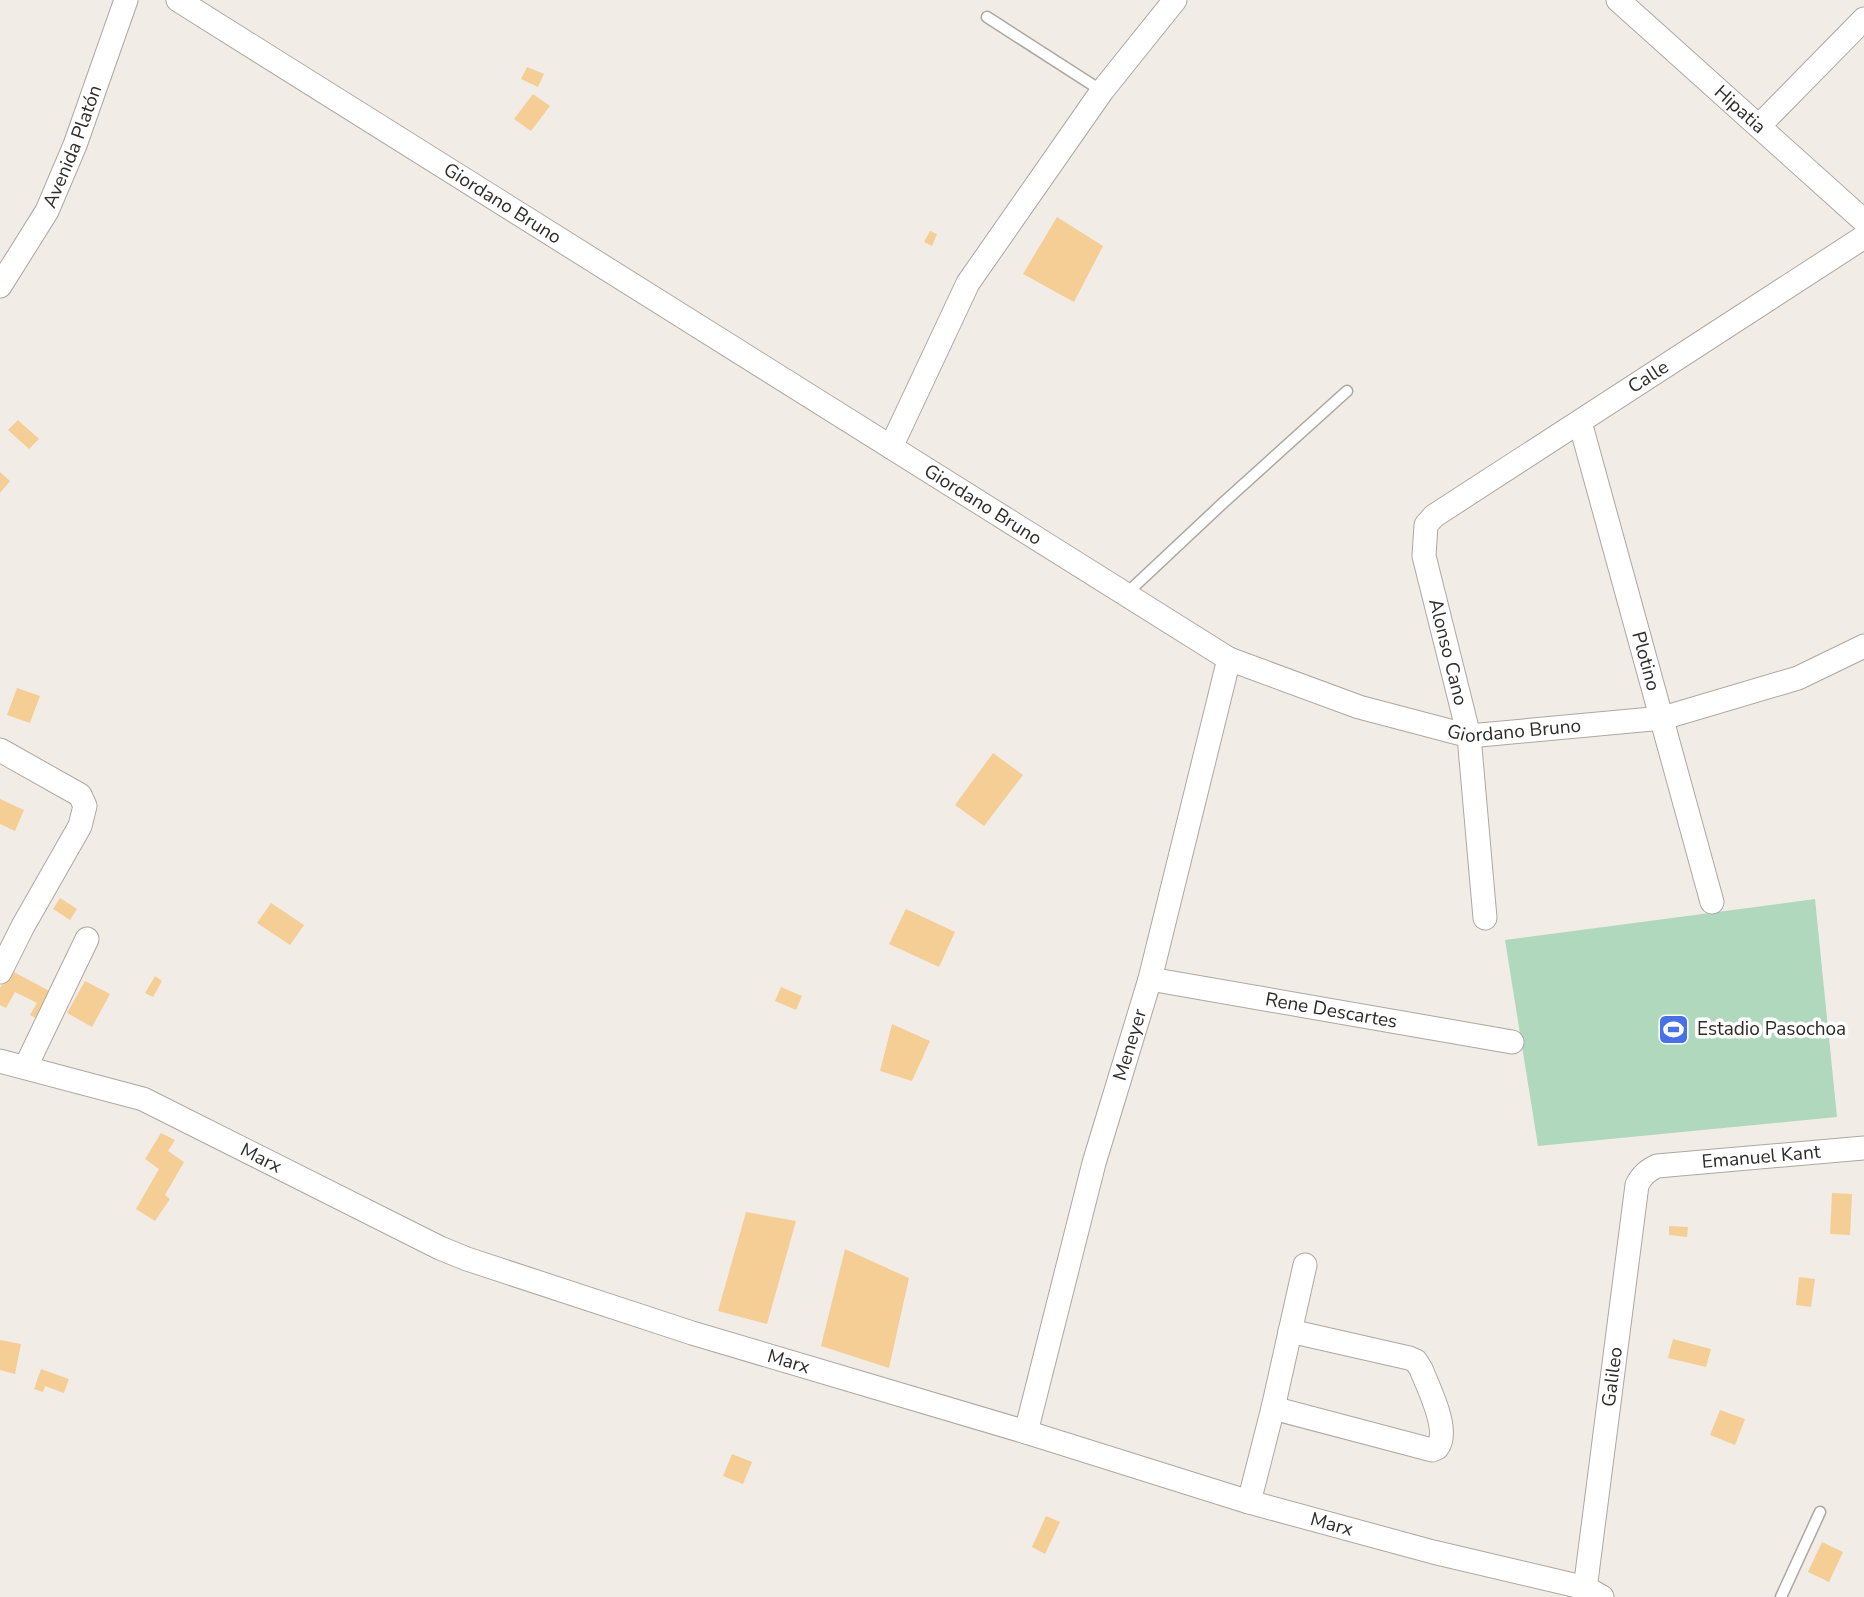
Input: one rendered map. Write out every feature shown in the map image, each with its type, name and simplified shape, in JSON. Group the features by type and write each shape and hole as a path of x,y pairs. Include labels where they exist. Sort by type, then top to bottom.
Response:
{"street":[{"name":"Avenida Platón","path":"0,286 47,211 75,145 126,0"},
{"name":"Giordano Bruno","path":"178,0 1229,659 1359,707 1469,736 1663,718 1798,678 1864,646"},
{"path":"891,447 968,283 1102,91 1175,0"},
{"name":"Hipatia","path":"1618,0 1864,221"},
{"path":"1759,127 1864,19"},
{"name":"Calle","path":"1434,516 1864,237"},
{"name":"Plotino","path":"1580,422 1712,902"},
{"name":"Alonso Cano","path":"1434,516 1426,525 1424,556 1469,736 1485,918"},
{"name":"Meneyer","path":"1026,1432 1094,1163 1150,979 1229,659"},
{"path":"0,750 80,795 85,806 80,826 0,972"},
{"path":"26,1066 87,940"},
{"name":"Rene Descartes","path":"1150,979 1512,1042"},
{"name":"Marx","path":"0,1061 143,1099 467,1259 692,1332 1249,1502 1591,1594"},
{"name":"Emanuel Kant","path":"1657,1166 1864,1148"},
{"name":"Galileo","path":"1591,1594 1637,1185 1646,1172 1657,1166"},
{"path":"1249,1502 1305,1265"},
{"path":"1273,1408 1432,1450 1437,1448 1443,1437 1442,1426 1416,1361 1409,1357 1290,1331"}],"lane":[{"path":"987,17 1102,91"},
{"path":"1126,594 1347,391"},
{"path":"1781,1597 1820,1512"}],"green space":[{"name":"Estadio Pasochoa","path":"1815,899 1837,1117 1538,1146 1505,940"}],"building":[{"path":"527,67 544,74 538,87 521,79"},
{"path":"533,94 550,106 531,131 514,119"},
{"path":"1057,217 1103,246 1074,302 1023,274"},
{"path":"930,231 937,234 932,246 924,242"},
{"path":"18,420 39,439 29,449 8,430"},
{"path":"0,472 10,481 0,493"},
{"path":"17,688 40,696 30,723 7,715"},
{"path":"993,753 1023,775 984,826 955,805"},
{"path":"0,799 24,810 15,831 0,824"},
{"path":"60,898 77,909 70,920 53,909"},
{"path":"271,903 304,925 290,945 257,923"},
{"path":"906,909 955,932 939,967 889,944"},
{"path":"10,970 55,994 41,1021 30,1015 37,1003 15,992 6,1008 0,1005 0,988"},
{"path":"155,976 162,981 153,997 145,993"},
{"path":"85,981 110,994 92,1027 67,1013"},
{"path":"781,987 802,996 796,1010 775,1001"},
{"path":"892,1024 930,1041 912,1081 880,1071"},
{"path":"161,1133 175,1140 168,1151 184,1162 165,1195 170,1199 155,1221 136,1209 159,1169 145,1159"},
{"path":"1832,1193 1852,1194 1850,1235 1830,1234"},
{"path":"746,1212 796,1221 767,1324 718,1311"},
{"path":"1669,1226 1688,1227 1687,1237 1669,1235"},
{"path":"845,1249 909,1278 889,1368 821,1346"},
{"path":"1799,1277 1815,1279 1811,1307 1796,1305"},
{"path":"1673,1339 1711,1349 1706,1367 1668,1358"},
{"path":"0,1340 21,1344 15,1374 0,1370"},
{"path":"41,1369 69,1379 64,1393 45,1386 43,1392 34,1389"},
{"path":"1720,1410 1745,1419 1735,1445 1710,1435"},
{"path":"732,1454 752,1462 743,1484 723,1476"},
{"path":"1046,1516 1060,1522 1045,1554 1032,1547"},
{"path":"1822,1542 1843,1552 1829,1582 1808,1572"}],"place":[{"name":"Estadio Pasochoa","path":"1674,1029"}]}
